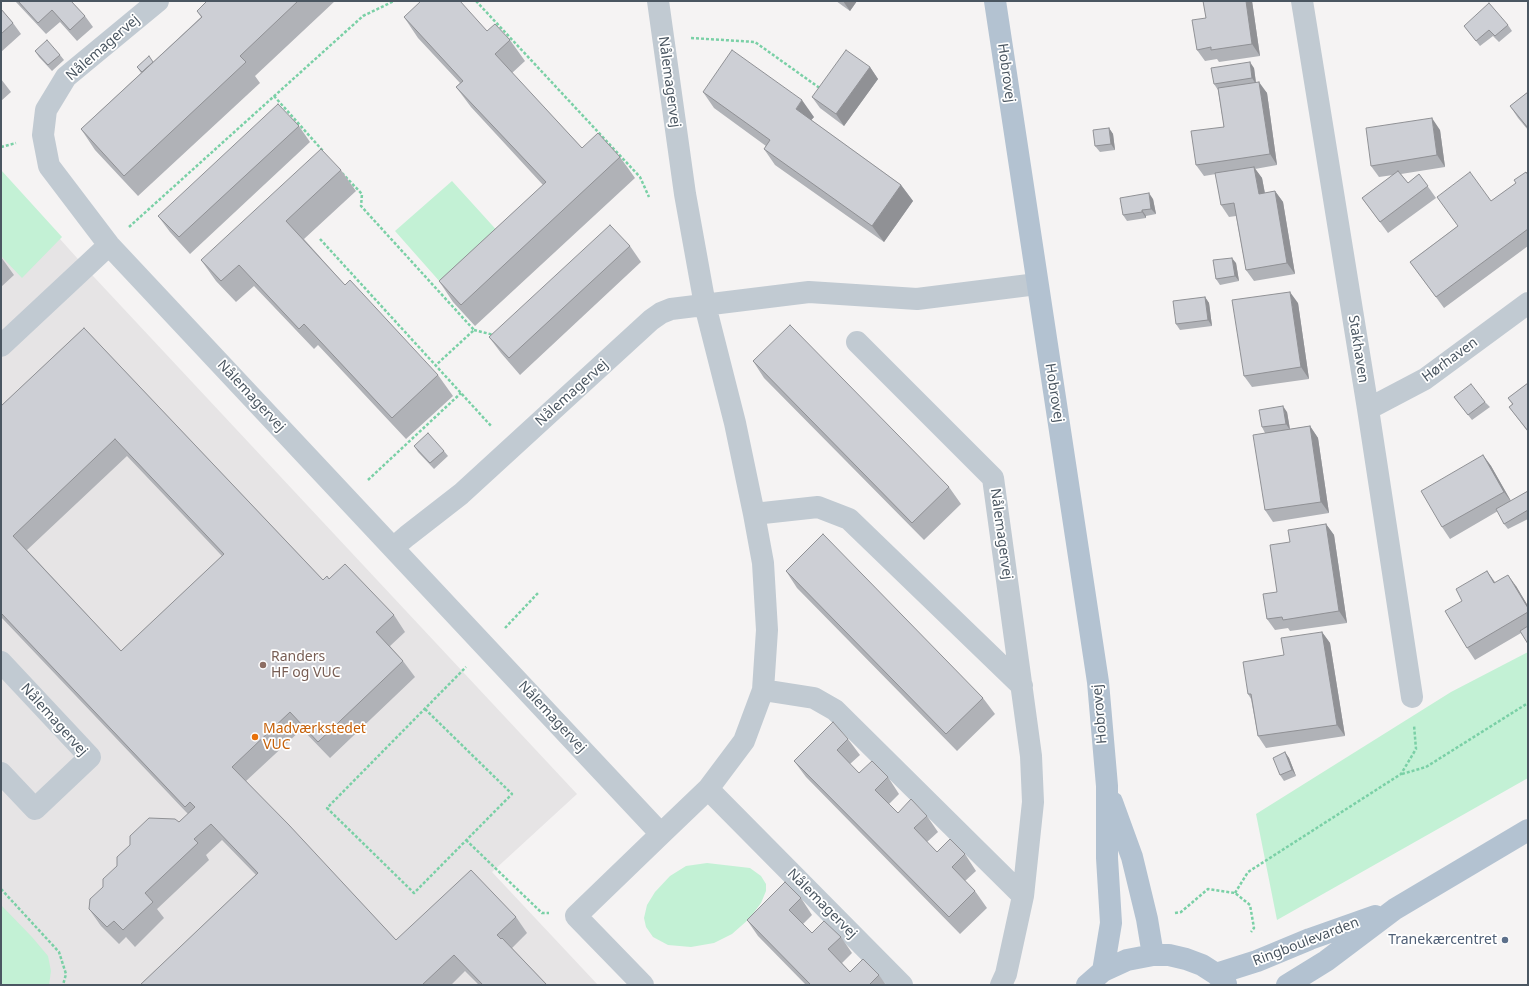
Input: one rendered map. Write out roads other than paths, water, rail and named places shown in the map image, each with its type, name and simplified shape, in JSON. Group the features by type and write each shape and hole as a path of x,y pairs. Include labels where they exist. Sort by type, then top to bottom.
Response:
{"main road":[{"name":"Hobrovej","path":"995,1 1098,682 1107,786 1107,858 1111,923 1095,978"},
{"name":"Hobrovej","path":"1107,786 1132,857 1147,919 1153,955"},
{"name":"Ringboulevarden","path":"1287,985 1326,961 1395,909 1528,830"},
{"name":"Ringboulevarden","path":"1222,980 1257,961 1310,939 1395,909"},
{"path":"1095,978 1127,960 1153,955 1170,955 1202,965 1222,980"}],"street":[{"name":"Nålemagervej","path":"158,1 66,77 46,110 43,135 49,166 109,244 661,834"},
{"name":"Nålemagervej","path":"643,985 576,916 708,789 744,741 763,690 767,630 763,563 735,423 705,305 685,194 658,1"},
{"name":"Stakhaven","path":"1302,1 1368,409 1412,697"},
{"path":"1,346 109,244"},
{"name":"Nålemagervej","path":"394,548 460,494 650,320 661,313 705,305 809,292 917,299 1037,284"},
{"name":"Hørhaven","path":"1368,409 1425,379 1528,303"},
{"name":"Nålemagervej","path":"857,342 993,478 1031,756 1033,802 1023,896 1006,974 1001,985"},
{"path":"754,514 818,507 849,519 1022,686"},
{"name":"Nålemagervej","path":"1,662 90,757 35,809 1,773"},
{"path":"763,690 814,698 835,710 1023,896"},
{"name":"Nålemagervej","path":"708,789 902,985"}],"place":[{"name":"Randers HF og VUC","path":"263,665"},
{"name":"Madværkstedet VUC","path":"255,737"},
{"name":"Tranekærcentret","path":"1505,940"}]}
